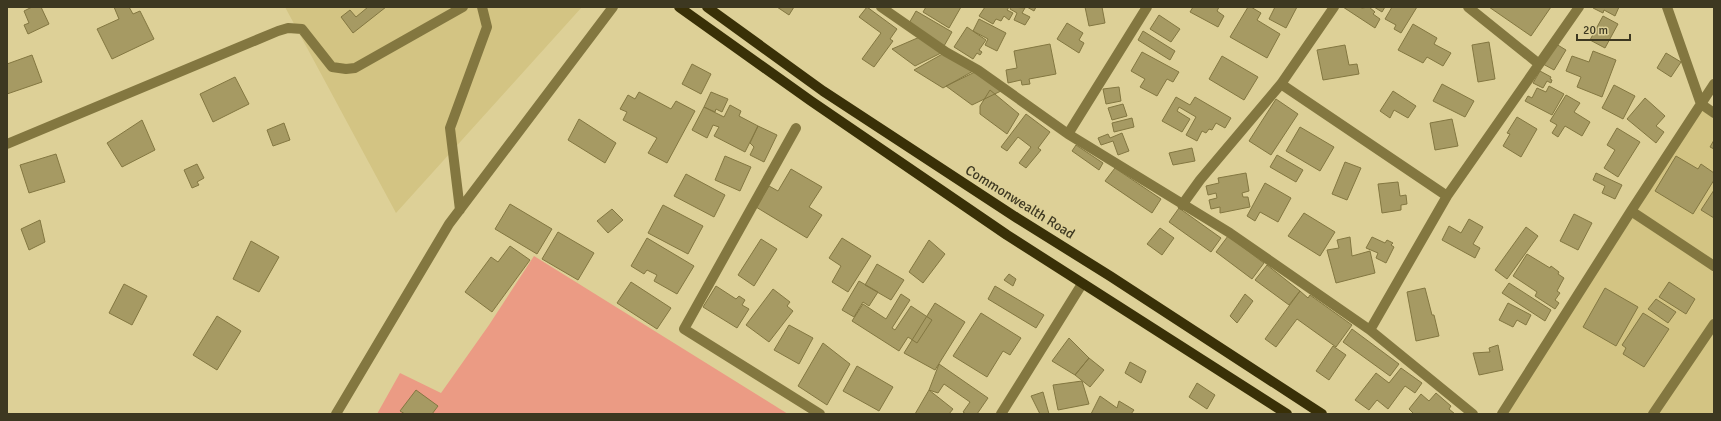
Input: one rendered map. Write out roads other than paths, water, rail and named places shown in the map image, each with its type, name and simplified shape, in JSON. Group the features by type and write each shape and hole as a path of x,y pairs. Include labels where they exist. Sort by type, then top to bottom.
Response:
{"main road":[{"path":"679,7 811,101 1007,235 1287,414"},
{"name":"Commonwealth Road","path":"707,7 830,95 1017,218 1110,276 1322,414"}],"street":[{"path":"7,144 278,31 288,28 302,29 332,67 346,70 355,68 463,7"},
{"path":"460,210 450,128 487,27 482,7"},
{"path":"336,414 449,224 613,7"},
{"path":"881,7 946,52 978,70 1068,134 1230,233 1370,330 1473,414"},
{"path":"1068,134 1147,7"},
{"path":"1182,205 1200,180 1281,84 1334,7"},
{"path":"1468,7 1539,64"},
{"path":"1370,330 1447,196 1579,7"},
{"path":"1667,7 1701,104 1714,113"},
{"path":"1281,84 1447,196"},
{"path":"1502,414 1714,84"},
{"path":"796,128 684,328 820,414"},
{"path":"1631,211 1714,266"},
{"path":"1001,414 1082,284"},
{"path":"1653,414 1714,324"}]}
